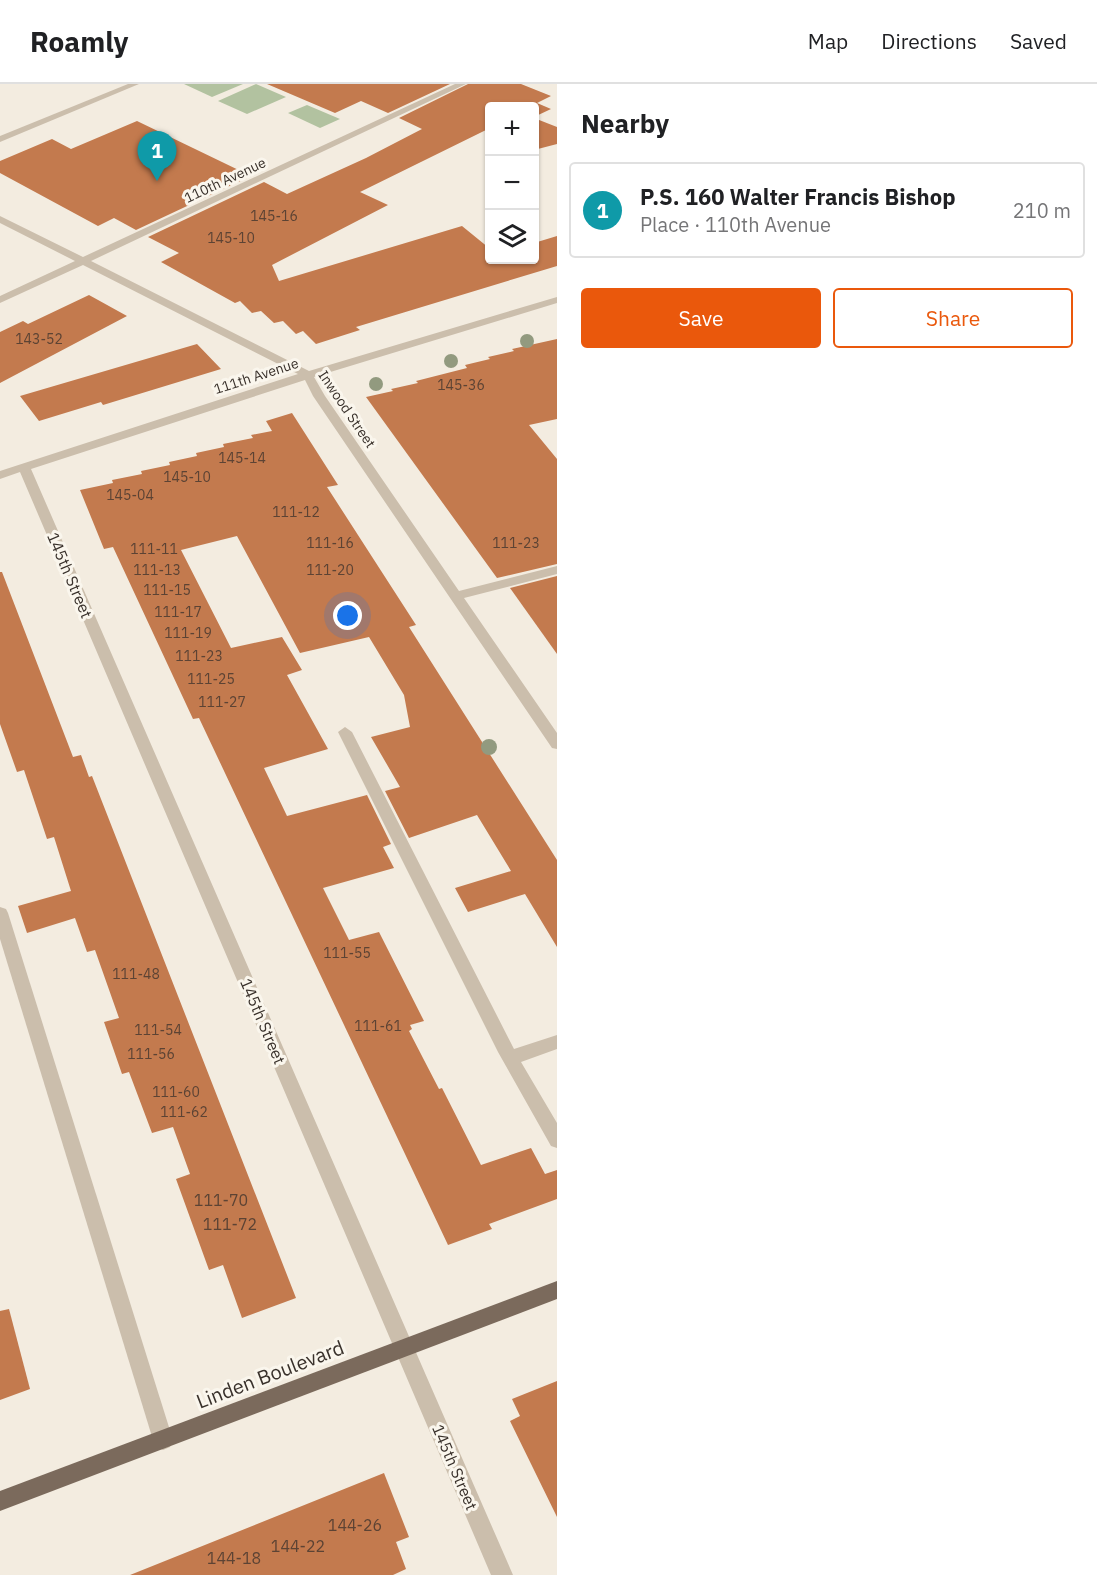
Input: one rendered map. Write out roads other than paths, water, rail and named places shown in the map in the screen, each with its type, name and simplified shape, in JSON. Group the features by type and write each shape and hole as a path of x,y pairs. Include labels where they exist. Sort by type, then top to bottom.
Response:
{"main road":[{"name":"Linden Boulevard","path":"0,1501 557,1290"}],"street":[{"path":"0,139 135,84"},
{"name":"110th Avenue","path":"0,300 462,84"},
{"name":"Inwood Street","path":"0,219 308,375 319,396 557,744"},
{"name":"111th Avenue","path":"0,475 308,375 556,302"},
{"name":"145th Street","path":"24,467 502,1575"},
{"path":"457,596 557,570"},
{"path":"345,732 511,1058 557,1140"},
{"path":"0,913 163,1440"},
{"path":"511,1058 557,1042"}],"place":[{"name":"P.S. 160 Walter Francis Bishop","path":"157,181"}]}
